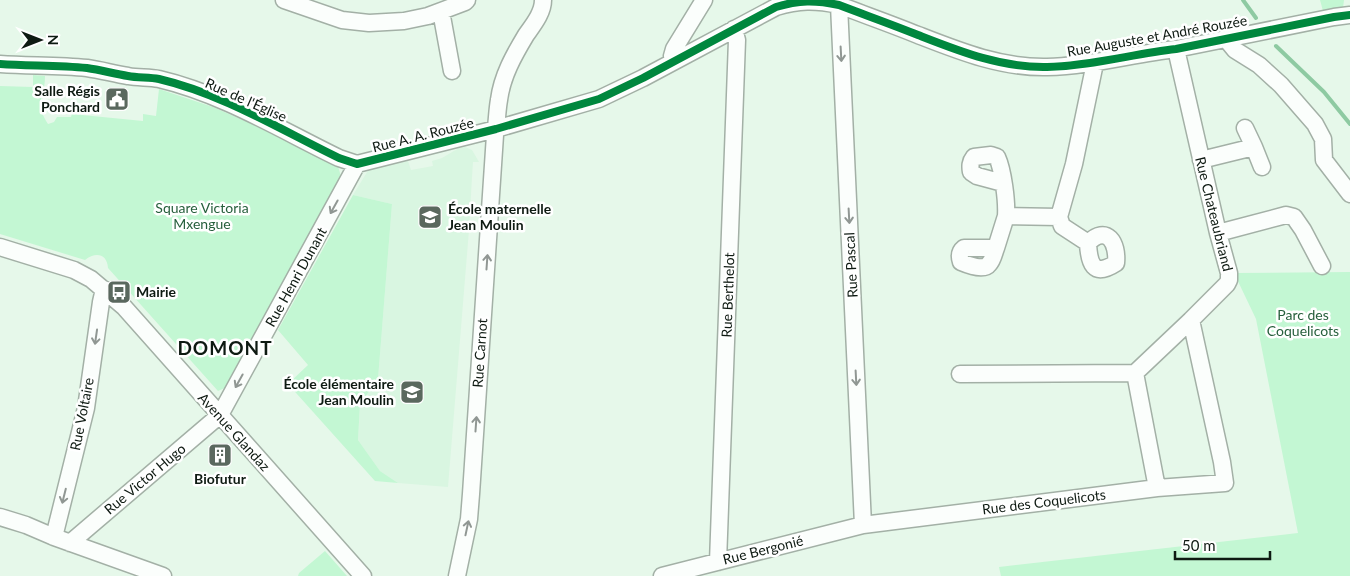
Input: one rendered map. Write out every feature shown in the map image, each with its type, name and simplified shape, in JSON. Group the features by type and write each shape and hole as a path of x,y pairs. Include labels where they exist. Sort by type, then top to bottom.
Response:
{"street":[{"path":"284,0 342,20 369,23 404,22 428,16 466,0"},
{"name":"Rue Carnot","path":"457,576 469,519 499,98 507,71 536,20 543,5 543,0"},
{"path":"674,61 672,56 674,49 704,0"},
{"name":"Rue Auguste et André Rouzée","path":"496,129 599,99 643,78 776,7 794,2 822,1 839,5 965,53 1008,64 1045,67 1095,63 1176,49 1334,17 1350,16"},
{"name":"Rue Pascal","path":"839,5 863,525"},
{"path":"441,11 452,71"},
{"name":"Rue Berthelot","path":"718,562 737,40 734,29"},
{"path":"1226,39 1235,50 1258,65 1281,85 1315,124 1323,140 1324,160 1350,194"},
{"name":"Rue Chateaubriand","path":"1176,49 1229,273 1227,284 1191,320"},
{"path":"1088,242 1062,226 1059,217 1074,164 1095,63"},
{"name":"Rue de l'Église","path":"0,64 88,68 159,79 209,95 235,106 339,158 357,164"},
{"path":"1246,128 1262,167"},
{"name":"Rue A. A. Rouzée","path":"357,164 496,129"},
{"path":"1201,160 1254,146"},
{"name":"Rue Henri Dunant","path":"220,415 357,164"},
{"path":"996,248 1006,216 1007,204 1003,183"},
{"path":"1218,233 1286,215 1294,217 1322,266"},
{"path":"1006,216 1059,217"},
{"name":"Avenue Glandaz","path":"0,247 74,270 91,279 124,307 363,576"},
{"name":"Rue Voltaire","path":"54,537 86,408 100,302 104,289"},
{"path":"960,374 1135,373 1191,320"},
{"name":"Rue des Coquelicots","path":"863,525 1157,488 1225,482 1191,320"},
{"path":"1135,373 1157,488"},
{"name":"Rue Victor Hugo","path":"70,542 220,415"},
{"path":"0,517 163,576"},
{"name":"Rue Bergonié","path":"662,576 863,525"}],"shaded area":[{"path":"465,147 472,150 479,162 473,162 448,487 398,483 380,471 358,440 360,404 378,379 392,204 353,195 369,169 408,161 411,170 433,166 432,161"}],"green space":[{"path":"1320,0 1344,0 1343,8 1323,11"},
{"name":"Square Victoria Mxengue","path":"33,75 45,76 40,104 48,124 54,122 57,117 71,117 72,114 143,121 143,114 156,116 159,89 213,107 338,166 342,180 227,387 218,391 108,268 103,257 96,255 85,260 0,234 0,86 33,87"},
{"path":"353,195 392,204 378,379 360,404 358,440 380,471 398,483 375,481 288,384 308,365 278,330"},
{"name":"Parc des Coquelicots","path":"1350,272 1350,576 1001,576 999,567 1298,533 1256,319 1234,273"},
{"path":"325,551 347,576 298,576 299,573"}],"waterway":[{"path":"1243,0 1256,18"},
{"path":"1276,46 1324,92 1350,124"}],"cycle path":[{"path":"0,64 87,68 132,77 159,79 229,103 339,158 357,164 496,129 599,99 643,78 776,7 792,3 822,2 839,5 949,47 997,62 1030,67 1080,64 1176,49 1350,15"}],"place":[{"name":"Salle Régis Ponchard","path":"117,99"},
{"name":"École maternelle Jean Moulin","path":"430,217"},
{"name":"Mairie","path":"119,292"},
{"name":"École élémentaire Jean Moulin","path":"412,392"},
{"name":"Biofutur","path":"220,455"}],"district":[{"name":"DOMONT","path":"225,348"}]}
